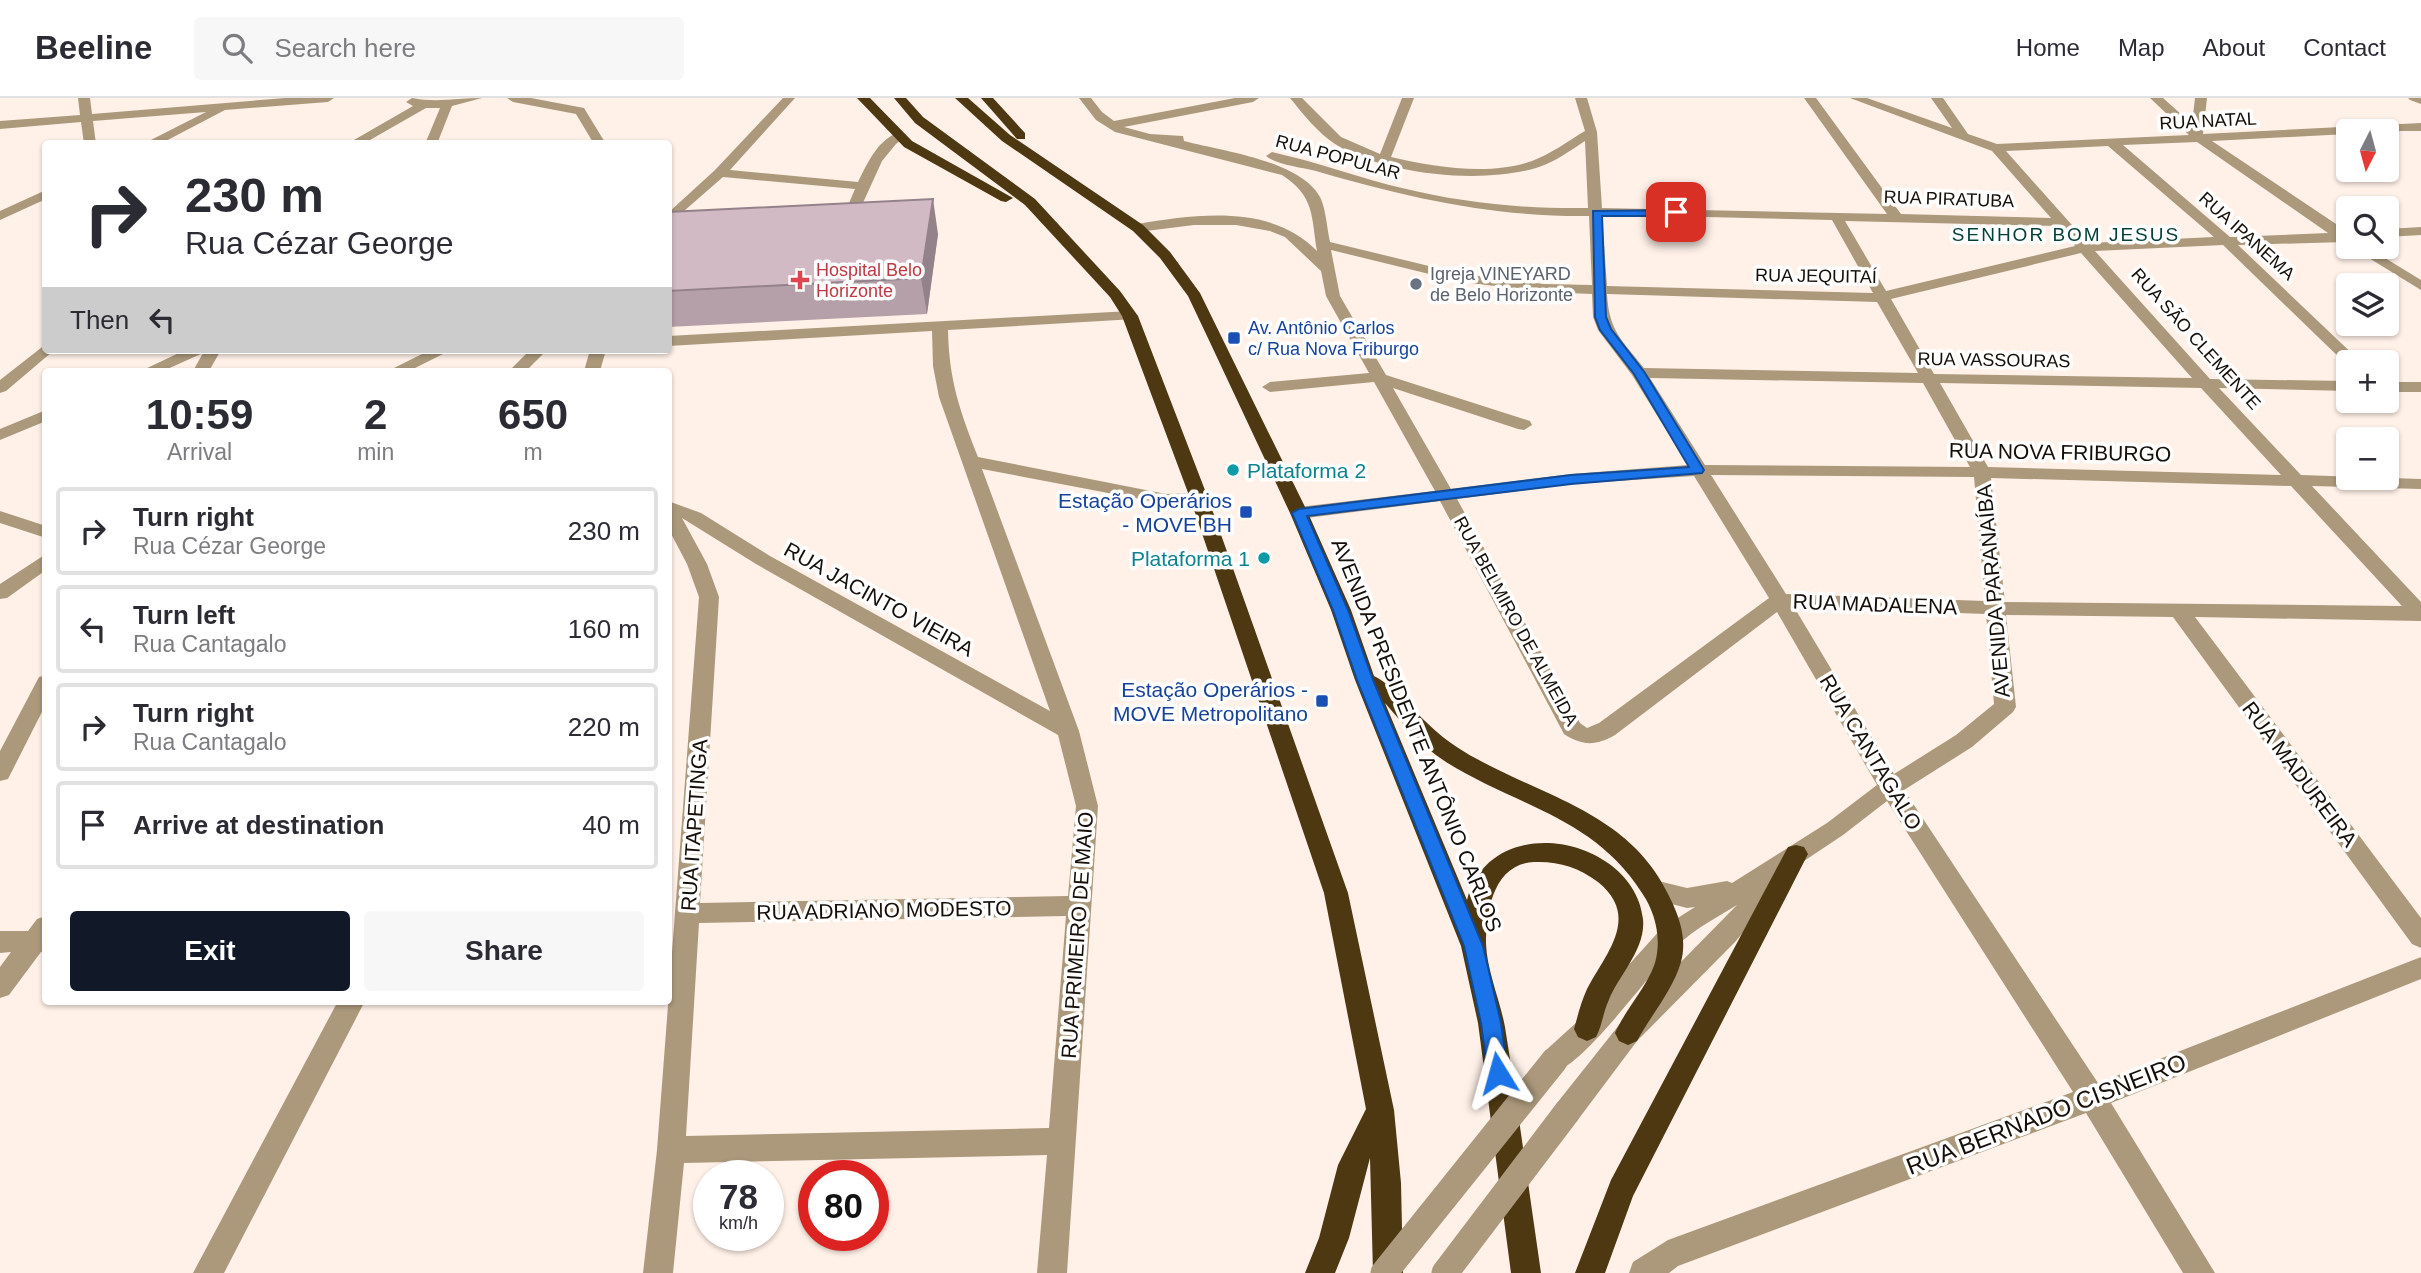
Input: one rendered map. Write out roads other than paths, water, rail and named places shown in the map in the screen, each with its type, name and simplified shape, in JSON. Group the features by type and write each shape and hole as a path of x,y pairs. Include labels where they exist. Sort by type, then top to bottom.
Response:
{"highway":[{"path":"863,98 908,144 1013,201 1050,226"},
{"path":"900,98 919,120 1030,202 1115,294 1130,316 1199,498 1336,893 1380,1110 1387,1183 1386,1273"},
{"name":"AVENIDA PRESIDENTE ANTÔNIO CARLOS","path":"961,98 1006,138 1138,228 1166,255 1195,296 1299,513 1341,610 1365,680 1474,946 1491,1023 1526,1273"},
{"path":"988,98 1048,166"},
{"path":"1365,680 1391,696 1423,731 1456,758 1580,818 1630,860 1654,890 1665,907 1671,934 1668,964 1628,1033"},
{"path":"1474,946 1481,891 1490,874 1502,862 1530,853 1552,853 1586,860 1597,866 1620,890 1631,918 1625,947 1597,997 1587,1029"},
{"path":"1590,1273 1621,1190 1796,854"},
{"path":"1320,1273 1334,1238 1352,1165 1380,1110"}],"street":[{"path":"84,98 90,140"},
{"path":"0,125 237,101 328,98"},
{"path":"408,98 413,103 423,105 447,105 476,98"},
{"path":"513,98 580,111 598,140"},
{"name":"RUA POPULAR","path":"1085,98 1100,118 1112,125 1166,140 1192,140 1303,163 1396,191 1467,205 1597,213"},
{"path":"1112,125 1253,98"},
{"path":"1296,98 1338,140 1358,151 1384,159 1439,169 1512,169 1535,164 1591,132"},
{"path":"1384,159 1408,98"},
{"name":"RUA CANTAGALO","path":"1581,98 1591,132 1601,317 1606,330 1639,373 1780,600 1890,787 2092,1098 2200,1273"},
{"path":"1810,98 1896,217"},
{"name":"RUA SÃO CLEMENTE","path":"1856,98 1996,148 2061,222 2087,247 2205,383 2421,614"},
{"path":"1937,98 1963,135"},
{"path":"2156,98 2198,137 2336,230"},
{"path":"2198,137 2201,98"},
{"path":"2414,98 2421,100"},
{"path":"672,217 720,173 788,99"},
{"path":"157,140 237,101"},
{"path":"360,140 423,105"},
{"path":"433,140 447,105"},
{"name":"RUA NATAL","path":"1996,148 2421,127"},
{"path":"847,224 881,152 889,141 900,136"},
{"name":"RUA BELMIRO DE ALMEIDA","path":"1166,140 1287,172 1305,184 1315,200 1333,296 1446,495 1572,728 1583,736"},
{"name":"RUA IPANEMA","path":"2111,142 2225,240 2340,350"},
{"path":"720,173 864,186"},
{"path":"0,216 42,196"},
{"path":"1597,213 1836,216"},
{"name":"RUA PIRATUBA","path":"1836,216 2061,222"},
{"name":"AVENIDA PARANAÍBA","path":"1386,1273 1555,1061 1671,934 1835,829 1890,787 1964,741 2005,707 2003,664 1994,608 1982,472 1836,216"},
{"path":"1138,228 1206,220 1273,228 1290,234 1326,268"},
{"path":"2126,246 2204,222"},
{"path":"2399,233 2421,232"},
{"name":"RUA JEQUITAÍ","path":"1324,245 1355,250 1456,278 1518,286 1881,297 2087,247 2336,237"},
{"path":"2377,259 2421,286"},
{"path":"672,341 1130,316"},
{"name":"RUA PRIMEIRO DE MAIO","path":"940,327 941,366 947,397 1068,731 1087,806 1052,1273"},
{"path":"0,388 42,352"},
{"path":"156,368 189,354"},
{"path":"403,368 434,354"},
{"path":"520,368 535,354"},
{"name":"RUA VASSOURAS","path":"1639,373 2336,386"},
{"path":"1270,387 1377,377 1524,425"},
{"path":"2399,387 2421,387"},
{"path":"0,435 42,417"},
{"path":"970,461 1166,499 1199,498"},
{"name":"RUA NOVA FRIBURGO","path":"1299,513 1571,480 1697,470 1982,472 2421,484"},
{"name":"RUA JACINTO VIEIRA","path":"672,509 695,517 763,560 1068,731"},
{"name":"RUA ITAPETINGA","path":"658,1273 671,1150 676,944 689,913 709,597 697,564 672,516"},
{"path":"0,517 42,531"},
{"path":"0,593 42,564"},
{"name":"RUA MADALENA","path":"1583,736 1597,735 1607,729 1780,600 1994,608 2421,614"},
{"name":"RUA MADUREIRA","path":"2179,610 2421,937"},
{"path":"0,774 42,690"},
{"name":"AVENIDA PARANAÍBA","path":"1445,1273 1628,1033 1726,935 1796,854"},
{"path":"1654,890 1676,897 1698,898 1743,887"},
{"name":"RUA ADRIANO MODESTO","path":"689,913 1079,906"},
{"path":"0,942 42,936"},
{"path":"0,987 42,936"},
{"name":"RUA BERNADO CISNEIRO","path":"1644,1273 1668,1255 2092,1098 2421,968"},
{"path":"208,1273 350,1005"},
{"path":"671,1150 1062,1141"}],"place":[{"name":"Hospital Belo Horizonte","path":"800,280"},
{"name":"Igreja VINEYARD de Belo Horizonte","path":"1416,284"},
{"name":"Av. Antônio Carlos c/ Rua Nova Friburgo","path":"1234,338"},
{"name":"Plataforma 2","path":"1233,470"},
{"name":"Estação Operários - MOVE BH","path":"1246,512"},
{"name":"Plataforma 1","path":"1264,558"},
{"name":"Estação Operários - MOVE Metropolitano","path":"1322,701"}],"district":[{"name":"SENHOR BOM JESUS","path":"2066,234"}]}
